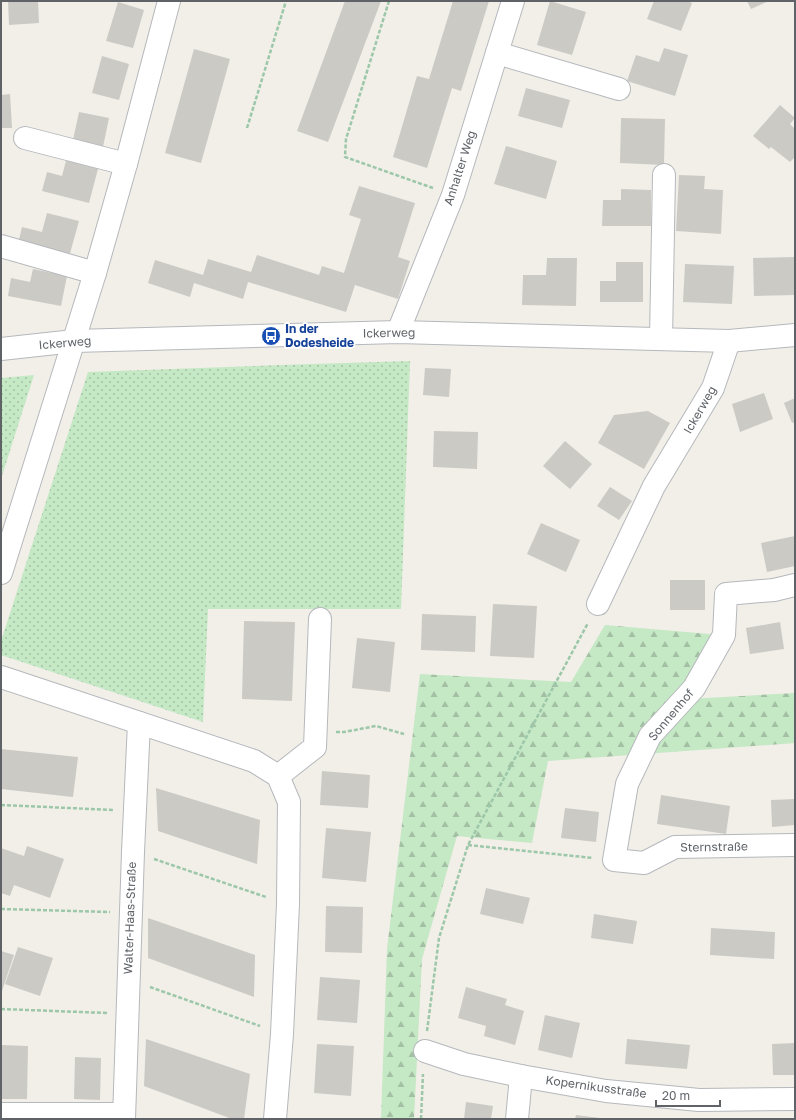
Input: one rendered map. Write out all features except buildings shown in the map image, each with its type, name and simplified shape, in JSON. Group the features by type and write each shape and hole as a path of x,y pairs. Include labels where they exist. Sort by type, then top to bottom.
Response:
{"street":[{"path":"1,573 95,273 126,164 169,1"},
{"name":"Anhalter Weg","path":"398,332 453,195 513,1"},
{"path":"497,53 619,89"},
{"path":"25,138 126,164"},
{"path":"661,339 664,175"},
{"path":"1,246 95,273"},
{"name":"Ickerweg","path":"1,349 74,340 398,332 729,341 795,335"},
{"name":"Ickerweg","path":"598,604 654,486 714,388 729,341"},
{"name":"Sonnenhof","path":"614,860 627,784 650,736 694,688 724,635 726,594 774,590 795,585"},
{"path":"278,776 315,747 320,619"},
{"path":"1,677 254,761 278,776 290,802 288,904 282,1034 275,1119"},
{"name":"Walter-Haas-Straße","path":"1,1114 124,1117 130,912 139,722"},
{"name":"Sternstraße","path":"614,860 644,863 675,847 795,845"},
{"name":"Kopernikusstraße","path":"425,1051 464,1064 606,1091 699,1100 795,1099"},
{"path":"517,1119 521,1076"}],"path":[{"path":"248,128 286,1"},
{"path":"389,1 346,139 345,157 453,195"},
{"path":"420,1119 425,1051 439,938 468,845 598,604"},
{"path":"316,733 344,732 376,726 404,734"},
{"path":"1,805 134,811"},
{"path":"468,845 614,860"},
{"path":"133,852 288,904"},
{"path":"1,909 130,912"},
{"path":"128,979 282,1034"},
{"path":"1,1009 127,1014"}],"green space":[{"path":"410,361 401,609 208,609 203,722 1,655 1,641 88,372"},
{"path":"34,375 1,479 1,378"},
{"path":"605,625 721,635 688,699 795,693 795,743 548,761 532,843 457,836 422,959 414,1119 381,1119 387,949 420,674 571,682"}],"place":[{"name":"In der Dodesheide","path":"271,336"}]}
